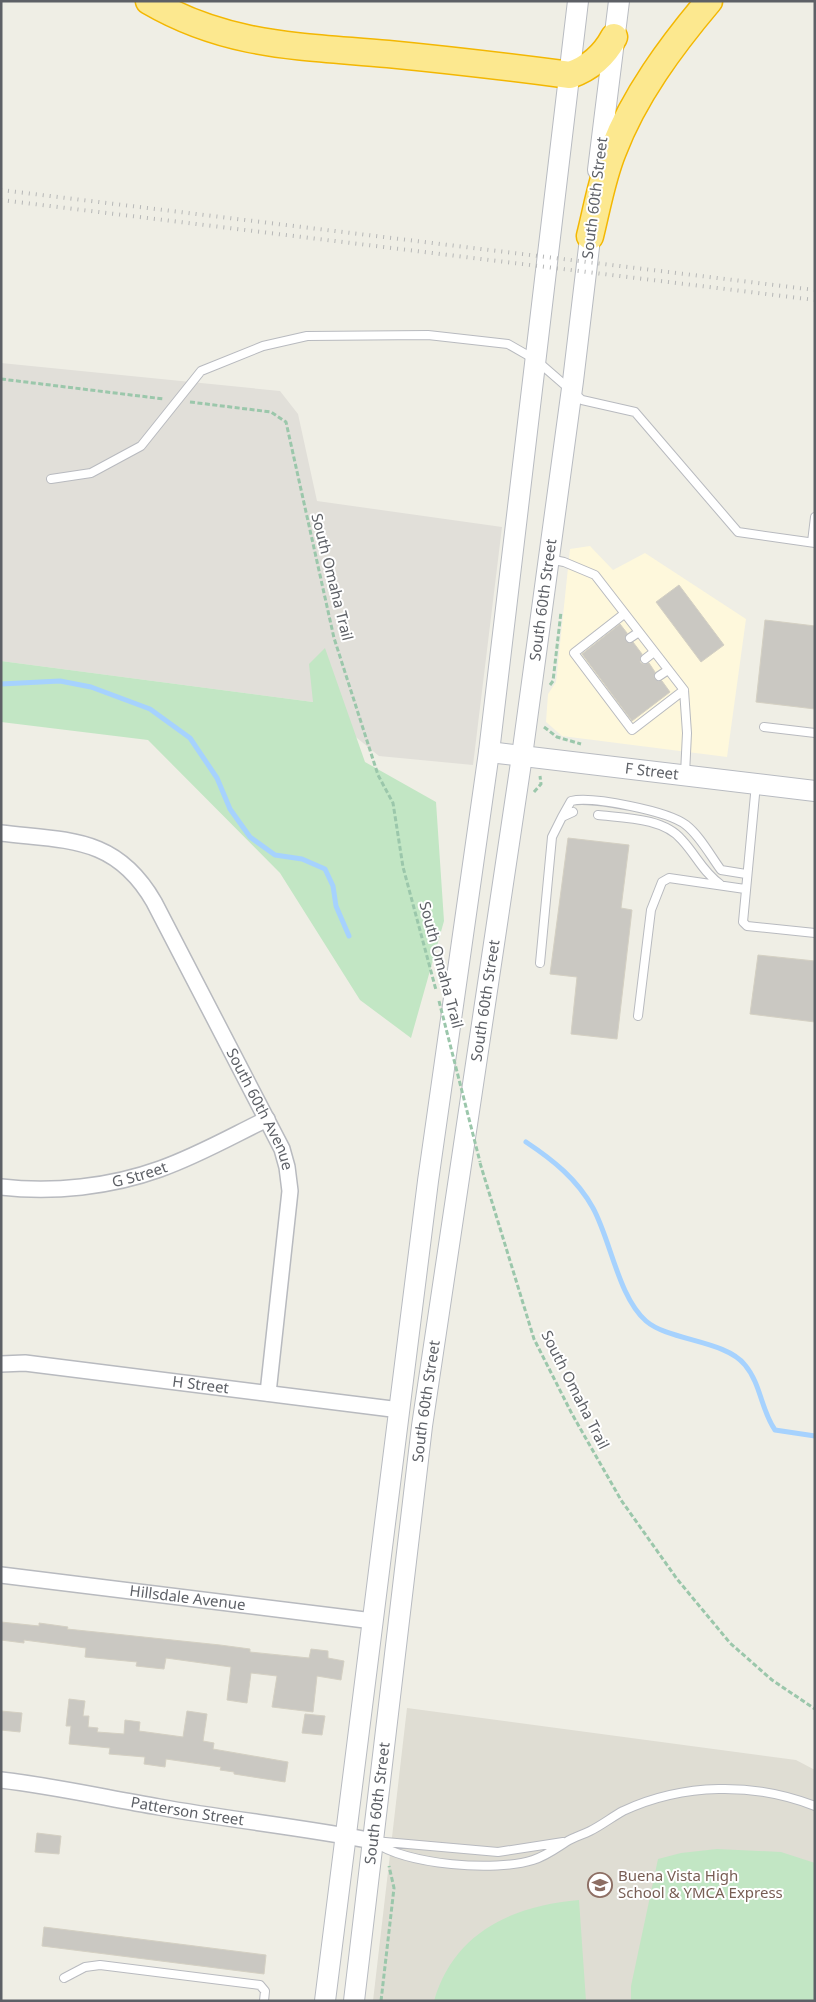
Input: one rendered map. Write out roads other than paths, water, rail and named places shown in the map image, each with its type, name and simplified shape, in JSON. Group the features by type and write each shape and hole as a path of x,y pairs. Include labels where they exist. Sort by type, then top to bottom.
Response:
{"highway":[{"path":"149,1 170,13 206,28 259,42 570,75 586,68 600,58 614,38"},
{"path":"590,236 613,152 626,122 662,61 709,1"}],"main road":[{"name":"South 60th Street","path":"325,2001 428,1182 489,752 578,1"},
{"name":"South 60th Street","path":"354,2001 379,1845 422,1426 522,756 571,392 619,1"},
{"name":"F Street","path":"489,752 815,792"}],"street":[{"name":"South 60th Avenue","path":"1,833 80,842 116,858 140,880 154,902 282,1149 287,1167 290,1191 268,1393"},
{"name":"G Street","path":"1,1187 54,1189 130,1177 159,1170 267,1119"},
{"name":"H Street","path":"1,1364 25,1362 400,1410"},
{"name":"Hillsdale Avenue","path":"1,1575 374,1621"},
{"name":"Patterson Street","path":"1,1780 59,1787 159,1807 346,1836 379,1845"}],"lane":[{"path":"51,479 91,473 141,446 179,401 201,371 263,346 308,336 389,334 437,336 508,344 536,360 582,400 635,412 738,532 813,542 815,517"},
{"path":"549,560 564,562 595,575 684,690 687,741 685,776"},
{"path":"624,614 574,653 618,707 632,730 684,690"},
{"path":"630,638 638,632"},
{"path":"645,659 654,652"},
{"path":"659,676 668,670"},
{"path":"764,727 815,733"},
{"path":"756,784 746,874 743,922 747,926 815,933"},
{"path":"540,963 552,837 570,801 580,799 673,817 687,826 721,870 746,874"},
{"path":"562,817 574,812"},
{"path":"598,815 624,818 669,829 682,839 707,875 722,885"},
{"path":"638,1016 651,910 659,887 669,878 745,889"},
{"path":"379,1845 437,1861 499,1865 532,1860 546,1855 568,1841 637,1806 704,1790 727,1788 751,1789 775,1793 815,1806"},
{"path":"379,1845 498,1852 568,1841"},
{"path":"64,1978 85,1967 100,1965 260,1985 265,1991 264,2001"}],"waterway":[{"path":"1,684 60,681 91,687 150,709 190,738 217,778 230,809 250,837 275,855 302,859 325,869 333,886 336,906 349,936"},
{"path":"526,1142 564,1171 587,1198 599,1221 628,1297 646,1321 668,1333 711,1345 736,1357 750,1372 775,1430 815,1436"}],"railway":[{"path":"1,190 815,290"},
{"path":"1,200 815,300"}],"place":[{"name":"Buena Vista High School & YMCA Express","path":"600,1885"}]}
